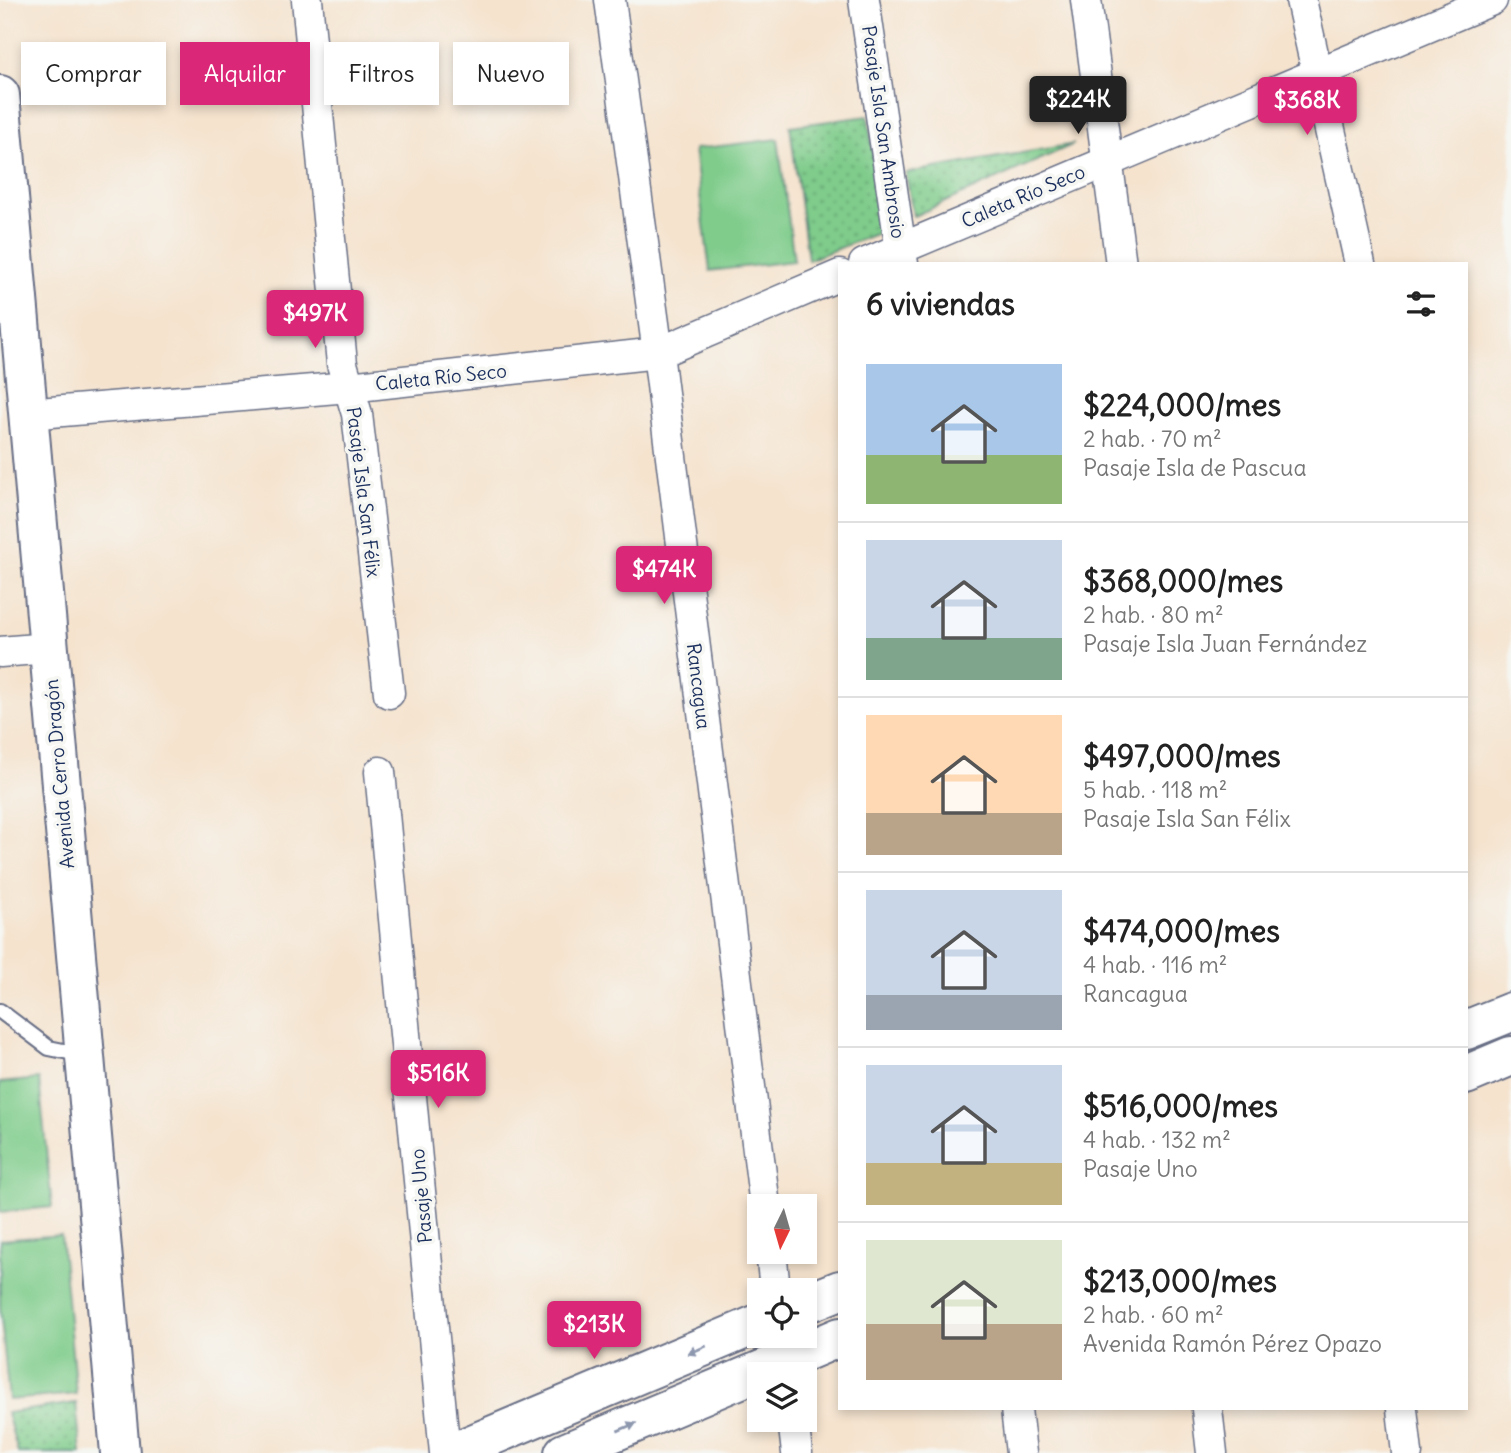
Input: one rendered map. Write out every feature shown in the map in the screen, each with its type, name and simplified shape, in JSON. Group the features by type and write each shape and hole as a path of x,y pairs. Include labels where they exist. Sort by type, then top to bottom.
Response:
{"street":[{"name":"Pasaje Isla San Félix","path":"306,0 342,364 357,414 389,693"},
{"name":"Rancagua","path":"610,0 658,353 763,1194"},
{"name":"Pasaje Isla San Ambrosio","path":"864,0 902,256"},
{"path":"1086,0 1121,262"},
{"path":"1301,0 1360,262"},
{"name":"Caleta Río Seco","path":"874,262 902,256 1107,160 1492,0"},
{"name":"Avenida Cerro Dragón","path":"0,95 120,1453"},
{"name":"Caleta Río Seco","path":"27,414 349,387 658,353 838,276"},
{"path":"0,652 48,648"},
{"name":"Pasaje Uno","path":"380,772 445,1453"},
{"path":"1468,1029 1511,1012"},
{"path":"1468,1074 1511,1056"},
{"path":"817,1299 838,1291"},
{"path":"451,1453 747,1328"},
{"path":"565,1453 784,1356 838,1338"},
{"path":"1016,1410 1021,1453"},
{"path":"1207,1410 1212,1453"},
{"path":"1402,1410 1407,1453"},
{"path":"795,1432 797,1453"}],"lane":[{"path":"0,1011 49,1048 84,1055"}],"green space":[{"path":"868,116 883,231 808,260 790,126"},
{"path":"778,139 794,261 710,271 694,149"},
{"path":"1074,144 914,216 913,216 906,173"},
{"path":"39,1079 52,1207 0,1212 0,1083"},
{"path":"61,1235 76,1394 9,1400 0,1307 0,1240"},
{"path":"76,1403 81,1453 18,1453 7,1413"}]}
